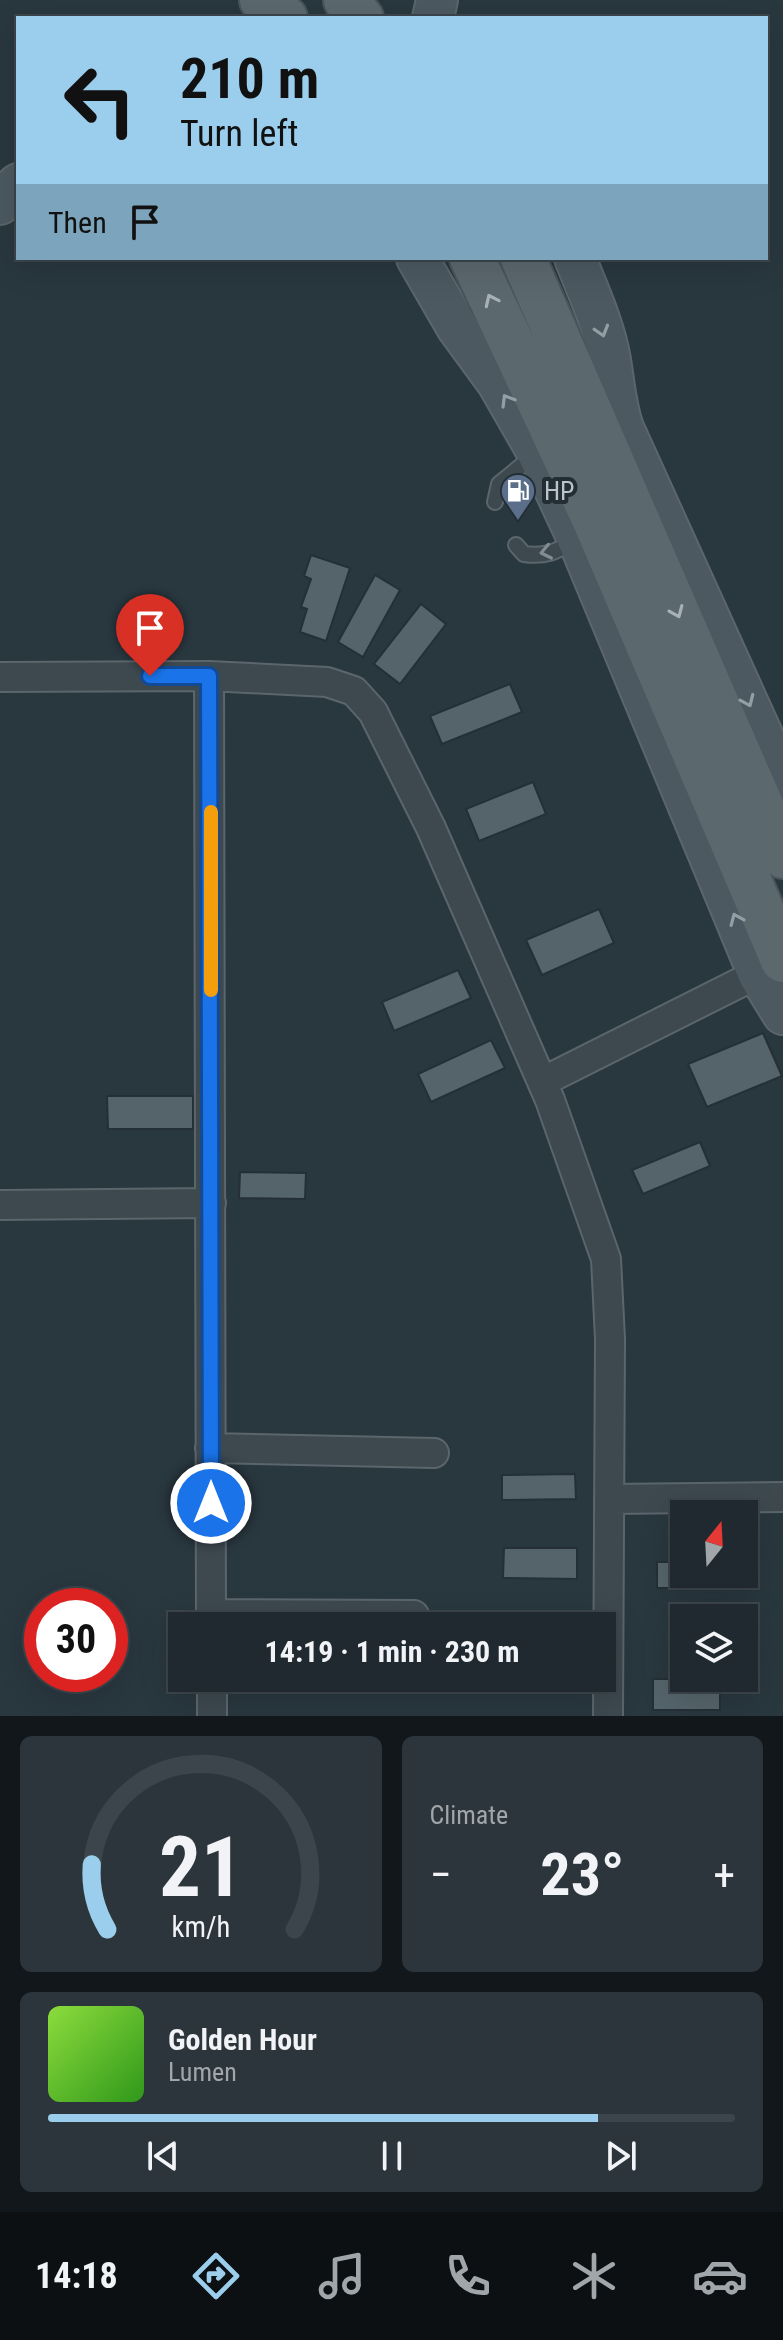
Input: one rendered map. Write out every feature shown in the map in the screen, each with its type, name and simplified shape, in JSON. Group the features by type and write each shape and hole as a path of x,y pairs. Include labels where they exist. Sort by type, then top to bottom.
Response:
{"main road":[{"path":"345,0 359,16"},
{"path":"473,260 596,523 775,965"},
{"path":"524,260 783,856"}],"street":[{"path":"332,16 345,0"},
{"path":"0,204 16,186"},
{"path":"418,260 457,327 498,383 538,453 775,965 783,1014"},
{"path":"576,260 600,324 610,360 615,405 623,428 782,777"},
{"path":"0,677 209,676 327,682 354,691 373,712 431,828 542,1082 606,1259 610,1339 608,1716"},
{"path":"209,676 211,1612"},
{"path":"542,1082 775,965"},
{"path":"0,1205 211,1203"},
{"path":"210,1448 434,1453"},
{"path":"609,1499 783,1497"},
{"path":"212,1692 212,1716"}],"lane":[{"path":"495,502 499,484 538,453"},
{"path":"516,545 524,554 537,556 552,554 578,539"}],"building":[{"path":"311,555 350,568 326,641 300,632 307,609 301,607 311,579 304,576"},
{"path":"375,575 400,590 363,657 338,642"},
{"path":"421,604 446,624 400,684 374,664"},
{"path":"510,684 522,712 442,744 430,716"},
{"path":"533,782 546,814 479,841 466,809"},
{"path":"599,909 614,943 542,975 526,940"},
{"path":"458,970 471,998 394,1031 382,1002"},
{"path":"763,1033 782,1076 707,1107 688,1064"},
{"path":"491,1040 505,1068 431,1102 418,1074"},
{"path":"107,1096 193,1096 193,1129 108,1129"},
{"path":"700,1142 710,1166 643,1194 632,1170"},
{"path":"240,1172 306,1173 305,1199 239,1198"},
{"path":"575,1474 576,1499 502,1500 502,1475"},
{"path":"504,1548 577,1548 577,1579 503,1578"},
{"path":"657,1562 670,1562 670,1588 657,1588"},
{"path":"653,1679 670,1679 670,1692 720,1692 720,1710 653,1710"}],"slow traffic":[{"path":"211,812 211,990"}],"place":[{"name":"HP","path":"518,522"}],"route":[{"path":"150,676 209,676 212,852 211,1503"}]}
